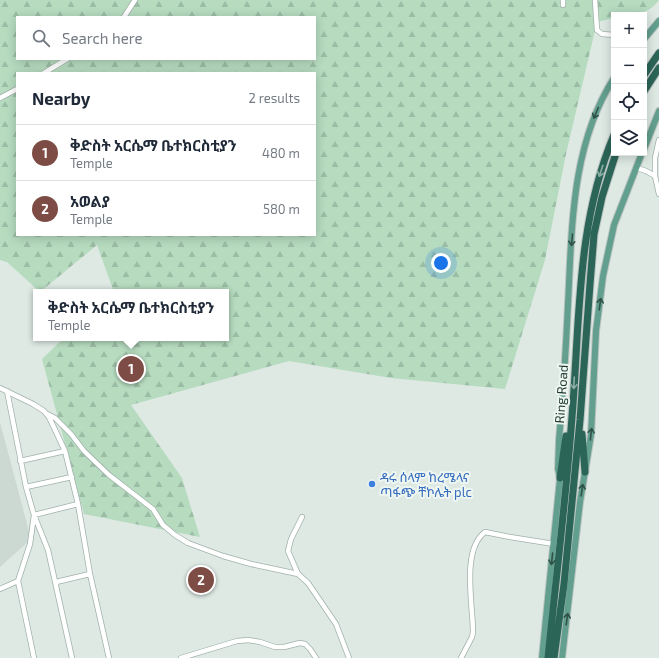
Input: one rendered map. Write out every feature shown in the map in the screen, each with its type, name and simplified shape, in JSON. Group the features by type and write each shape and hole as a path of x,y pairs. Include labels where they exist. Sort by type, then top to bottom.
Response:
{"highway":[{"path":"647,71 659,53"},
{"path":"647,86 659,68"},
{"name":"Ring Road","path":"548,658 555,606 572,417 584,251 596,186 611,144"},
{"name":"Ring Road","path":"554,658 564,584 580,420 594,234 602,197 615,156"},
{"path":"560,478 568,424 572,417"},
{"path":"580,420 585,472"}],"main road":[{"path":"647,35 659,21"},
{"path":"542,658 560,478 558,469 559,440 571,255 578,175 590,126 611,84"},
{"path":"647,142 658,117 659,111"},
{"path":"562,658 591,435 596,331 603,276 614,225 641,156"}],"street":[{"path":"125,16 135,0"},
{"path":"595,0 597,30 602,34 611,35"},
{"path":"46,72 65,60"},
{"path":"0,98 16,90"},
{"path":"659,140 655,158 655,176 659,194"},
{"path":"637,168 655,176"},
{"path":"0,388 33,404 47,414 56,418 84,451 109,475 153,509 162,525 175,535 188,543 223,556 251,564 298,574"},
{"path":"7,391 26,487 34,515 48,550 72,658"},
{"path":"47,414 65,451 72,477 90,574 109,658"},
{"path":"20,461 65,451"},
{"path":"26,487 72,477"},
{"path":"34,515 78,504"},
{"path":"34,515 30,544 18,581 34,658"},
{"path":"302,517 288,547 288,551 298,574 308,583 336,624 349,658"},
{"path":"462,658 473,632 471,563 474,548 482,534 485,532 510,538 554,544"},
{"path":"56,582 90,574"},
{"path":"0,589 18,581"},
{"path":"182,658 237,641 248,640 275,647 284,647 300,643 305,644 316,658"}],"shaded area":[{"path":"0,422 31,539 0,567"}],"green space":[{"path":"0,0 659,0 650,9 644,12 611,12 611,19 597,22 566,154 545,260 505,389 391,378 289,361 131,405 182,478 200,537 84,514 42,359 61,341 229,341 229,289 113,289 97,245 44,289 37,289 7,262 0,260"}],"place":[{"name":"ቅድስት አርሴማ ቤተክርስቲያን","path":"131,369"},
{"name":"ዳሩ ሰላም ከረሜላና ጣፋጭ ቸኮሌት plc","path":"372,484"},
{"name":"አወልያ","path":"201,580"}]}
